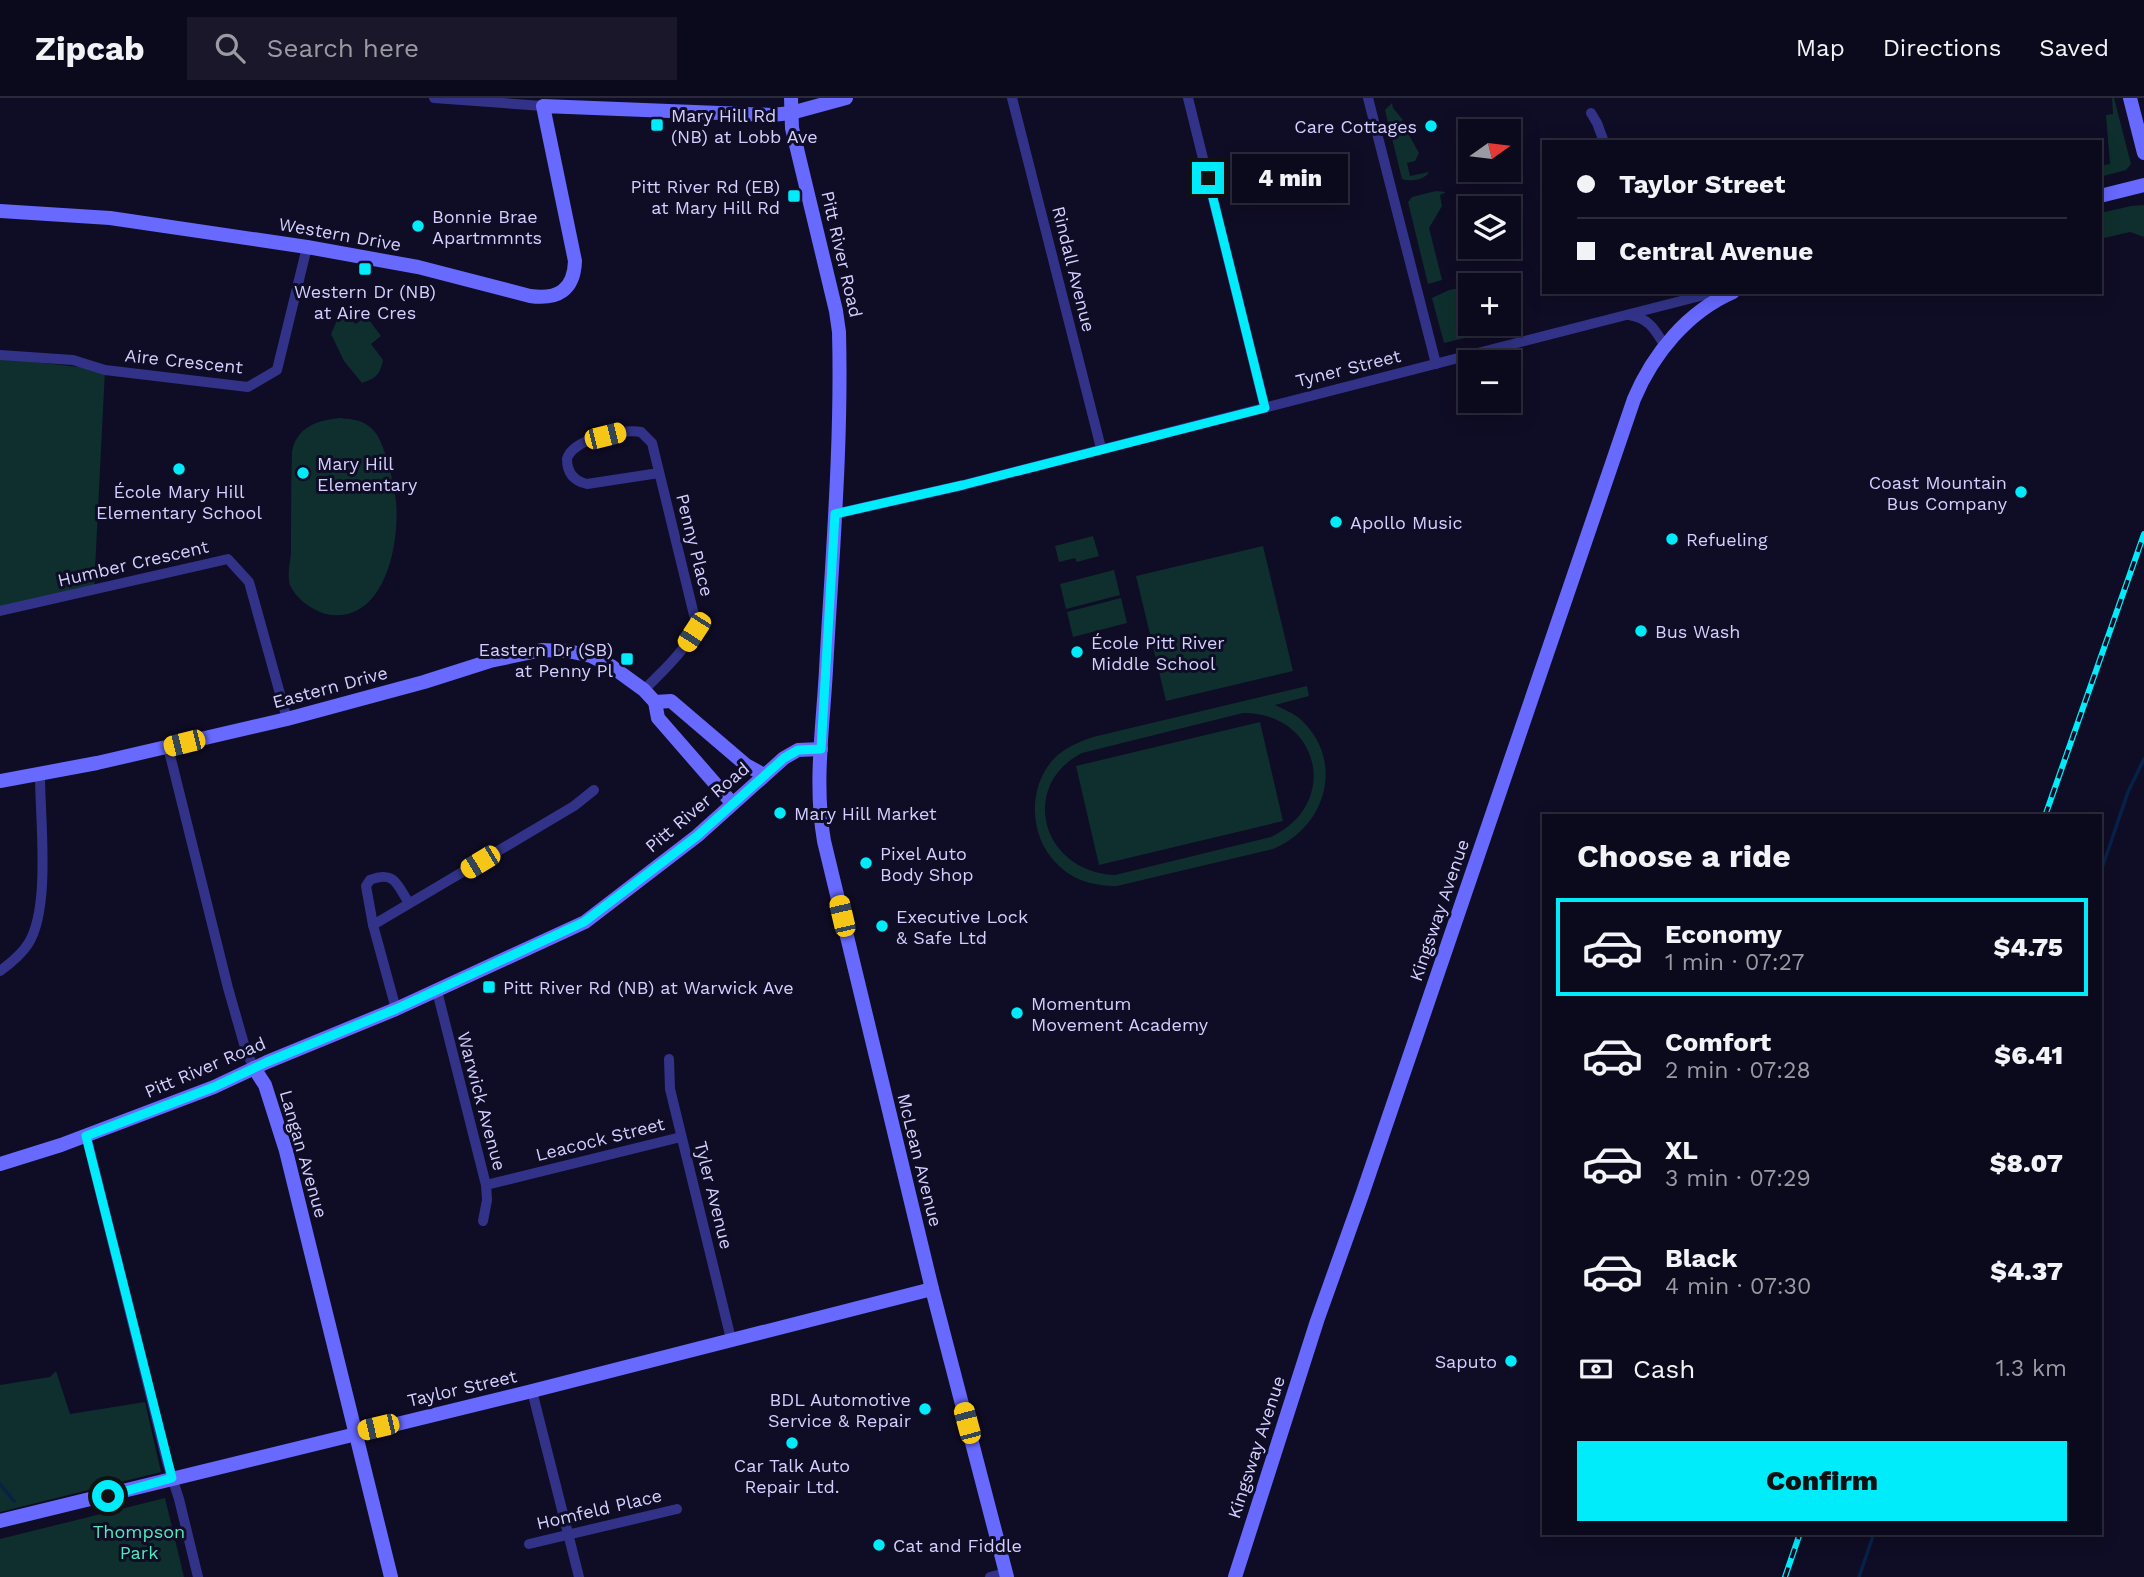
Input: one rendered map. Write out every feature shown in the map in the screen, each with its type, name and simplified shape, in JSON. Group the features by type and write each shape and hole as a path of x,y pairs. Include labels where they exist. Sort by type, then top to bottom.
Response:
{"main road":[{"path":"543,106 641,104 757,116 791,105 846,98"},
{"path":"2130,98 2144,153"},
{"name":"Pitt River Road","path":"0,1164 86,1136 214,1087 437,991 584,922 697,836 764,775 794,752 821,749 835,514 839,332 794,135 791,105"},
{"name":"Western Drive","path":"0,211 110,218 307,247 418,267 530,296 548,297 560,293 570,282 575,261 543,106"},
{"path":"2102,196 2144,185"},
{"name":"Kingsway Avenue","path":"1235,1577 1317,1321 1634,399 1644,377 1665,346 1691,319 1729,294"},
{"name":"Eastern Drive","path":"0,781 40,775 287,719 424,682 490,660 542,650 568,651 591,656 611,666 643,690 654,702 657,718 732,803"},
{"name":"Eastern Drive","path":"654,702 671,701 746,765 764,775"},
{"name":"McLean Avenue","path":"821,749 819,799 824,841 932,1289 1006,1575"},
{"name":"Langan Avenue","path":"254,1068 265,1085 286,1151 391,1577"},
{"name":"Taylor Street","path":"0,1521 532,1391 932,1289"}],"street":[{"path":"434,98 543,106"},
{"name":"Rindall Avenue","path":"1012,98 1101,448"},
{"path":"1188,98 1265,408"},
{"path":"1368,98 1436,364"},
{"path":"1591,113 1603,140"},
{"name":"Aire Crescent","path":"0,355 73,360 106,370 248,387 277,370 307,247"},
{"name":"Tyner Street","path":"835,514 963,485 1708,294"},
{"path":"1626,315 1640,317 1648,322 1665,346"},
{"name":"Penny Place","path":"643,690 678,654 695,627 652,443 645,435 634,430 583,442 572,449 566,459 570,474 587,484 659,473"},
{"name":"Humber Crescent","path":"0,611 228,559 249,582 287,719"},
{"name":"Langan Avenue","path":"168,747 228,988 246,1051 254,1068"},
{"path":"0,971 29,943 40,909 40,775"},
{"path":"373,925 574,806 594,790"},
{"path":"396,1009 373,925 366,886 370,880 386,876 393,878 409,903"},
{"name":"Warwick Avenue","path":"437,991 486,1185 487,1200 483,1221"},
{"name":"Tyler Avenue","path":"669,1059 670,1089 730,1339"},
{"path":"86,1136 198,1577"},
{"name":"Leacock Street","path":"486,1185 681,1136"},
{"path":"532,1391 579,1577"},
{"name":"Homfeld Place","path":"529,1544 677,1509"},
{"path":"990,1577 1006,1575"}],"green space":[{"path":"2114,98 2131,164 2126,170 2102,176 2102,166 2110,164 2106,115 2113,114"},
{"path":"1392,103 1419,153 1415,161 1407,163 1410,176 1429,172 1421,179 1402,179 1385,110"},
{"path":"1436,191 1446,192 1440,195 1442,206 1429,228 1442,280 1428,284 1408,202 1412,197"},
{"path":"2144,205 2144,237 2130,232 2102,239 2102,213"},
{"path":"1458,288 1458,336 1474,336 1444,343 1432,298"},
{"path":"366,316 381,336 371,344 383,360 377,375 362,383 344,361 331,334 338,318 347,317 356,324"},
{"path":"0,358 105,370 94,590 0,611"},
{"path":"340,418 367,425 379,438 392,480 397,518 391,558 385,578 375,595 362,607 346,614 326,614 300,599 289,582 292,452 298,436 309,426"},
{"path":"1093,536 1099,556 1077,562 1075,558 1059,562 1055,546"},
{"path":"1263,546 1293,671 1166,701 1136,576"},
{"path":"1114,570 1120,595 1066,609 1060,584"},
{"path":"1121,598 1127,623 1073,637 1067,612"},
{"path":"1307,686 1309,696 1275,705 1299,718 1314,734 1326,772 1324,791 1317,809 1306,825 1292,839 1273,849 1117,886 1093,884 1071,875 1048,853 1036,824 1035,809 1036,793 1048,765 1067,749 1093,737","holes":["1243,713 1269,717 1290,728 1304,744 1312,763 1313,783 1307,804 1293,822 1271,837 1115,875 1090,870 1070,859 1056,844 1047,825 1045,805 1050,786 1062,768 1082,753"]},
{"path":"1260,722 1283,821 1099,865 1076,766"},
{"path":"56,1371 70,1414 145,1402 161,1472 0,1512 0,1385 50,1377"},
{"name":"Thompson Park","path":"165,1498 184,1577 0,1577 0,1539"}],"waterway":[{"path":"2102,868 2128,792 2144,759"},
{"path":"0,1484 14,1501"},
{"path":"1859,1577 1873,1535"}],"railway":[{"path":"2046,814 2144,534"},
{"path":"1785,1577 1799,1535"}],"place":[{"name":"Mary Hill Rd (NB) at Lobb Ave","path":"657,125"},
{"name":"Care Cottages","path":"1431,126"},
{"name":"Pitt River Rd (EB) at Mary Hill Rd","path":"794,196"},
{"name":"Bonnie Brae Apartmmnts","path":"418,226"},
{"name":"Western Dr (NB) at Aire Cres","path":"365,269"},
{"name":"École Mary Hill Elementary School","path":"179,469"},
{"name":"Mary Hill Elementary","path":"303,473"},
{"name":"Coast Mountain Bus Company","path":"2021,492"},
{"name":"Apollo Music","path":"1336,522"},
{"name":"Refueling","path":"1672,539"},
{"name":"Bus Wash","path":"1641,631"},
{"name":"École Pitt River Middle School","path":"1077,652"},
{"name":"Eastern Dr (SB) at Penny Pl","path":"627,659"},
{"name":"Mary Hill Market","path":"780,813"},
{"name":"Pixel Auto Body Shop","path":"866,863"},
{"name":"Executive Lock & Safe Ltd","path":"882,926"},
{"name":"Pitt River Rd (NB) at Warwick Ave","path":"489,987"},
{"name":"Momentum Movement Academy","path":"1017,1013"},
{"name":"Saputo","path":"1511,1361"},
{"name":"BDL Automotive Service & Repair","path":"925,1409"},
{"name":"Car Talk Auto Repair Ltd.","path":"792,1443"},
{"name":"Cat and Fiddle","path":"879,1545"}],"route":[{"path":"108,1496 172,1478 86,1136 214,1087 267,1062 396,1009 584,922 697,836 784,758 798,750 821,749 835,514 1020,471 1101,448 1265,408 1208,178"}]}
